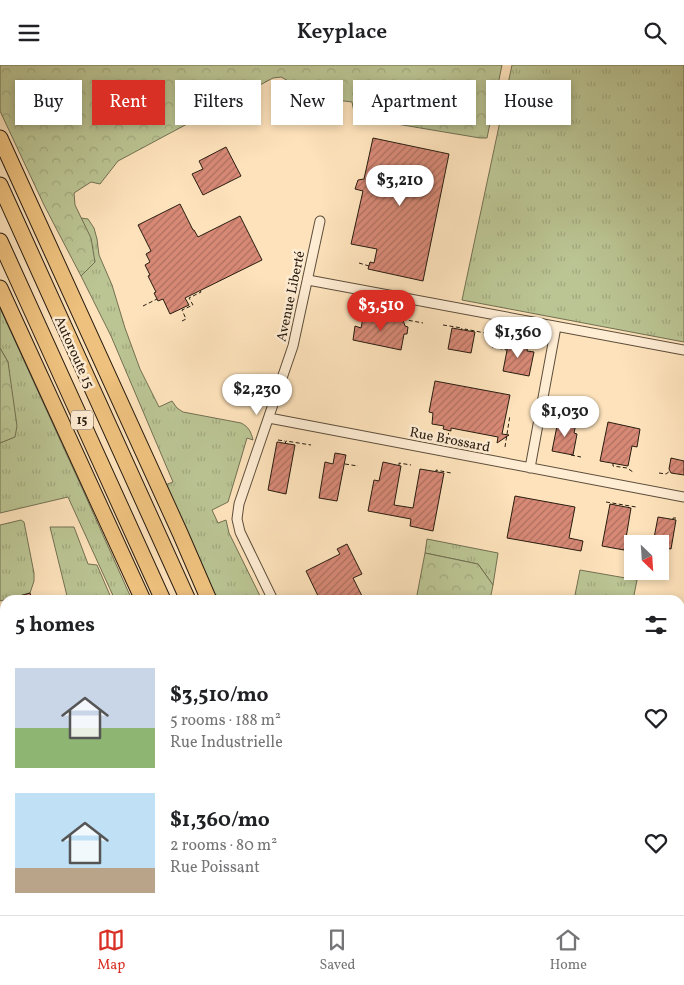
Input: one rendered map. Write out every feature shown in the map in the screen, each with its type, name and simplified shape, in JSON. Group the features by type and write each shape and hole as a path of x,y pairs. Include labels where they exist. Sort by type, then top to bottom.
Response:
{"highway":[{"path":"0,138 207,595"},
{"name":"Autoroute 15","path":"0,185 186,595"},
{"name":"Autoroute 15","path":"0,241 161,595"},
{"path":"0,288 141,595"}],"street":[{"name":"Avenue Liberté","path":"271,595 242,537 237,519 239,503 294,346 320,221"},
{"path":"308,280 684,350"},
{"path":"530,468 556,327"},
{"name":"Rue Brossard","path":"269,418 684,497"}],"path":[{"path":"359,263 369,266"},
{"path":"182,321 186,319 182,310 193,305 190,298 202,292 200,290"},
{"path":"143,306 157,299"},
{"path":"396,318 423,323"},
{"path":"404,324 409,321"},
{"path":"442,325 462,329"},
{"path":"465,330 485,333"},
{"path":"494,336 516,341"},
{"path":"492,347 507,350"},
{"path":"505,447 510,415"},
{"path":"448,437 449,430"},
{"path":"278,440 311,445"},
{"path":"571,455 581,457"},
{"path":"398,465 399,463 411,465"},
{"path":"613,463 613,466 627,468 633,472"},
{"path":"345,464 358,466"},
{"path":"436,472 436,470 452,473"},
{"path":"659,473 666,474 670,471"},
{"path":"606,502 636,507"},
{"path":"673,519 677,519"}],"green space":[{"path":"0,65 502,65 499,80 486,80 486,125 490,125 487,138 403,125 476,125 476,80 353,80 353,107 352,102 343,101 343,80 287,80 281,77 273,78 261,84 261,80 175,80 175,125 185,125 118,161 100,184 91,182 74,193 75,205 91,238 95,262 81,276 44,205 0,111"},
{"path":"512,65 684,65 684,342 462,300 499,125 571,125 571,80 509,80"},
{"path":"81,218 88,219 94,228 99,255 112,285 125,328 140,369 159,407 172,401 183,412 241,423 250,432 253,440 247,438 228,502 212,510 218,523 226,520 229,533 260,595 214,595 165,485 173,482 111,336 81,276 95,262"},
{"path":"0,308 130,595 113,595 68,497 0,513 0,443 14,437 8,362 0,348"},
{"path":"0,348 8,362 17,426 15,437 0,443"},
{"path":"21,520 24,522 34,573 34,581 30,593 0,595 0,525"},
{"path":"50,527 74,527 88,564 97,565 110,595 67,595"},
{"path":"427,539 498,553 493,585 478,564 425,553"},
{"path":"425,553 478,564 493,585 491,595 417,595"},
{"path":"580,570 624,578 624,580 637,580 634,595 575,595"}],"building":[{"path":"373,138 449,154 423,281 368,269 370,262 374,263 377,249 351,244 363,191 355,189 358,180 364,179"},
{"path":"226,147 241,176 203,195 192,174 203,169 199,161"},
{"path":"180,204 198,237 240,216 262,260 185,298 189,305 170,314 163,299 158,301 154,293 156,292 145,265 150,262 146,254 151,251 138,225"},
{"path":"364,313 396,321 396,319 403,320 405,326 408,327 407,334 404,334 401,350 353,340 355,326 361,328"},
{"path":"452,328 475,332 471,353 448,349"},
{"path":"509,340 528,344 527,351 534,352 529,376 503,371"},
{"path":"435,381 510,395 502,434 509,435 497,443 498,437 451,428 451,431 443,429 444,426 432,424 433,413 429,412"},
{"path":"558,421 576,424 574,433 577,434 573,455 552,451"},
{"path":"608,422 640,429 637,447 632,446 628,466 600,461"},
{"path":"277,442 295,445 286,494 268,490"},
{"path":"335,453 346,455 337,501 319,498 325,462 333,464"},
{"path":"671,458 684,461 684,475 671,473 669,469"},
{"path":"383,462 401,466 394,505 413,508 420,469 444,473 433,531 410,526 411,519 368,511 374,480 379,481"},
{"path":"515,496 575,507 569,538 583,541 581,551 507,538"},
{"path":"610,504 631,508 626,535 624,535 624,550 602,546"},
{"path":"658,517 676,520 671,549 669,549 669,535 655,535"},
{"path":"347,544 362,574 353,578 362,595 318,595 306,571 340,554 337,549"}]}
